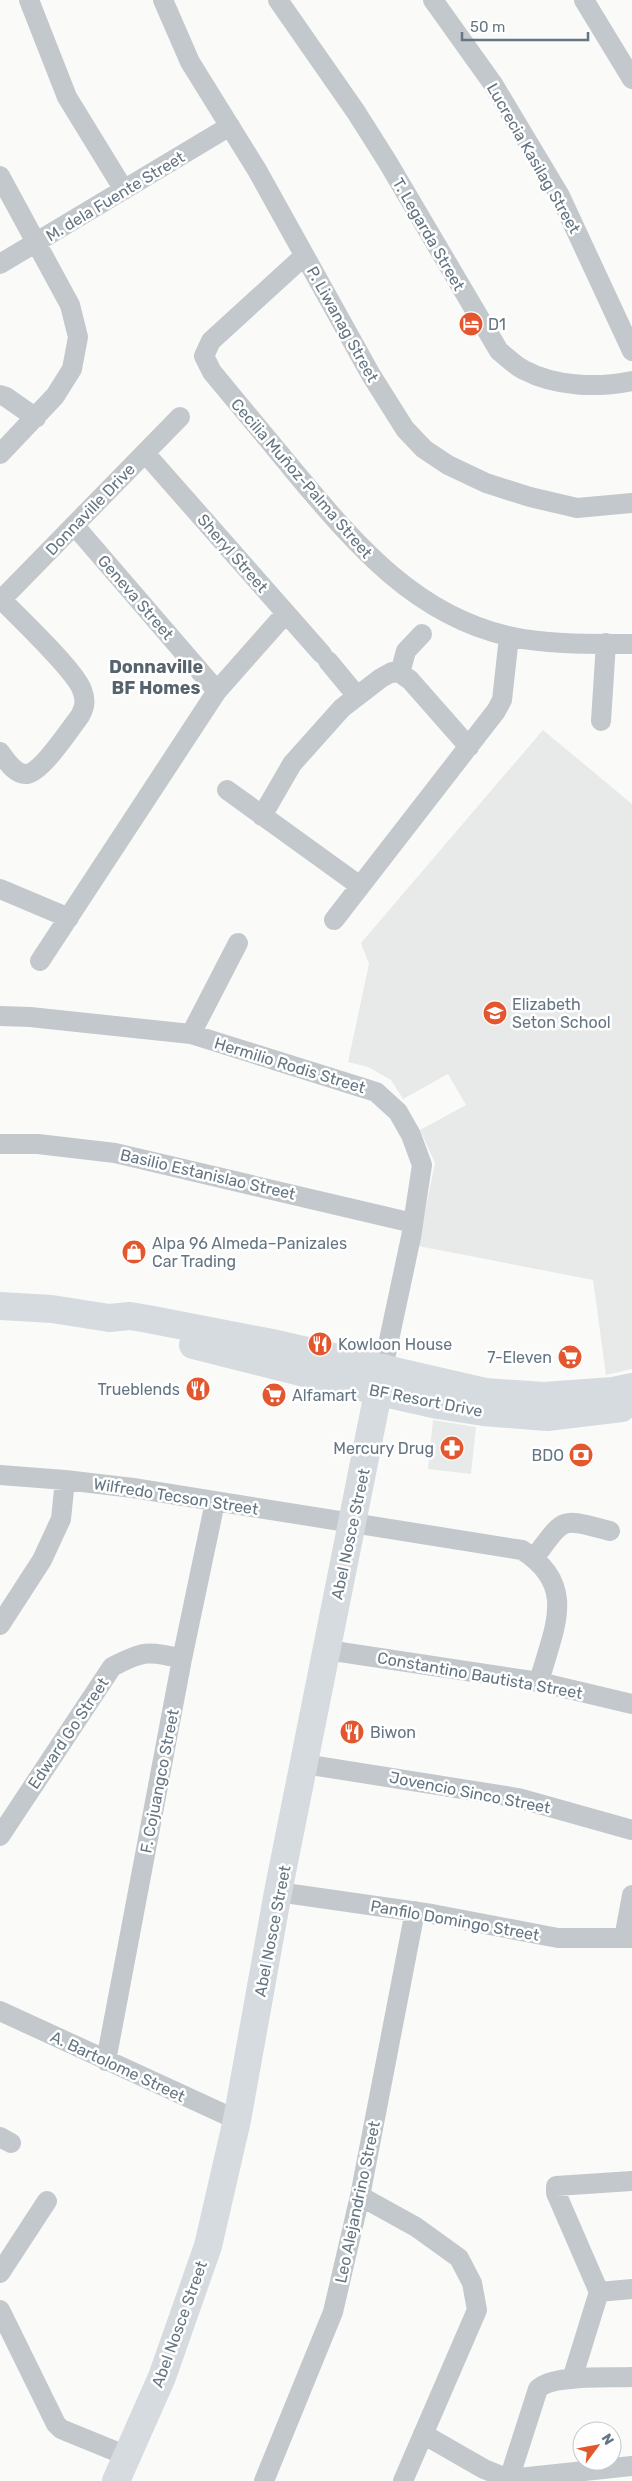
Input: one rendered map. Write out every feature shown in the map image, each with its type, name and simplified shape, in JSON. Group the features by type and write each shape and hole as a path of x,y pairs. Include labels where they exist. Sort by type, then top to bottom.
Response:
{"street":[{"path":"29,0 67,97 124,190"},
{"name":"P. Liwanag Street","path":"163,0 190,62 230,126 371,375 405,429 424,449 448,465 486,483 530,497 577,508 632,503"},
{"name":"T. Legarda Street","path":"278,0 356,112 387,161 499,351 524,370 556,382 616,384 632,381"},
{"name":"Lucrecia Kasilag Street","path":"433,0 493,84 560,196 632,351"},
{"path":"584,0 632,80"},
{"name":"M. dela Fuente Street","path":"0,264 230,126"},
{"path":"0,176 35,244 70,305 78,337 72,369 55,396 0,454"},
{"name":"Cecilia Muñoz-Palma Street","path":"304,256 211,341 204,356 207,365 345,532 383,570 416,595 455,619 509,637 556,642 632,644"},
{"path":"0,395 6,397 36,418"},
{"name":"Donnaville Drive","path":"1,600 180,417"},
{"name":"Sheryl Street","path":"145,453 325,657 357,696"},
{"name":"Geneva Street","path":"74,525 217,691"},
{"path":"0,752 17,772 27,774 35,770 43,763 80,716 84,709 85,700 76,679 1,600"},
{"path":"40,961 217,691 286,613"},
{"path":"400,674 406,651 422,634"},
{"path":"334,920 496,711 502,700 509,637"},
{"path":"601,721 606,644"},
{"path":"262,816 292,764 313,737 357,696 392,672 410,680 469,747"},
{"path":"227,790 360,886"},
{"path":"0,889 69,918"},
{"path":"191,1034 238,943"},
{"name":"Hermilio Rodis Street","path":"0,1016 39,1018 191,1034 376,1092 398,1112 411,1135 422,1165 413,1223 381,1380"},
{"name":"Basilio Estanislao Street","path":"0,1144 38,1144 115,1153 413,1223"},
{"name":"BF Resort Drive","path":"0,1306 52,1309 109,1318 127,1329 381,1380 485,1392 544,1396 614,1391 632,1387"},
{"name":"BF Resort Drive","path":"381,1380 438,1405 547,1417 632,1406"},
{"name":"Abel Nosce Street","path":"116,2481 162,2377 208,2246 237,2120 278,1892 381,1380"},
{"name":"Wilfredo Tecson Street","path":"0,1475 65,1480 215,1502 522,1550 534,1558"},
{"path":"0,1625 42,1560 50,1544 61,1518 65,1480"},
{"name":"F. Cojuangco Street","path":"106,2061 182,1659 215,1502"},
{"path":"539,1682 559,1608 553,1578 534,1558 558,1527 571,1522 610,1531"},
{"name":"Constantino Bautista Street","path":"327,1650 539,1682 632,1704"},
{"name":"Edward Go Street","path":"0,1836 112,1667 138,1654 159,1652 182,1659"},
{"name":"Jovencio Sinco Street","path":"305,1764 518,1798 632,1830"},
{"name":"Panfilo Domingo Street","path":"278,1892 415,1911 558,1938 628,1938"},
{"path":"628,1938 632,1895"},
{"name":"Leo Alejandrino Street","path":"264,2481 333,2312 360,2196 415,1911"},
{"name":"A. Bartolome Street","path":"0,2010 106,2061 237,2120"},
{"path":"572,2379 598,2292 556,2193 556,2186 632,2182"},
{"path":"360,2196 416,2227 459,2258 472,2283 477,2310 403,2481"},
{"path":"0,2273 47,2201"},
{"path":"598,2292 632,2289"},
{"path":"0,2310 56,2424 61,2429 127,2456"},
{"path":"509,2479 538,2389 548,2382 572,2379 632,2377"},
{"path":"423,2434 484,2470 509,2479 632,2466"}],"shaded area":[{"name":"Elizabeth Seton School","path":"543,730 632,804 632,1369 606,1375 593,1280 418,1246 435,1163 420,1130 466,1105 448,1074 403,1099 391,1080 368,1067 348,1062 369,964 361,943"},
{"name":"Mercury Drug","path":"433,1420 476,1427 471,1474 428,1469"}],"place":[{"name":"D1","path":"471,324"},
{"name":"Elizabeth Seton School","path":"495,1013"},
{"name":"Alpa 96 Almeda–Panizales Car Trading","path":"134,1252"},
{"name":"Kowloon House","path":"320,1344"},
{"name":"7-Eleven","path":"570,1357"},
{"name":"Trueblends","path":"198,1389"},
{"name":"Alfamart","path":"274,1395"},
{"name":"Mercury Drug","path":"452,1448"},
{"name":"BDO","path":"581,1455"},
{"name":"Biwon","path":"352,1732"}],"district":[{"name":"Donnaville BF Homes","path":"156,678"}]}
